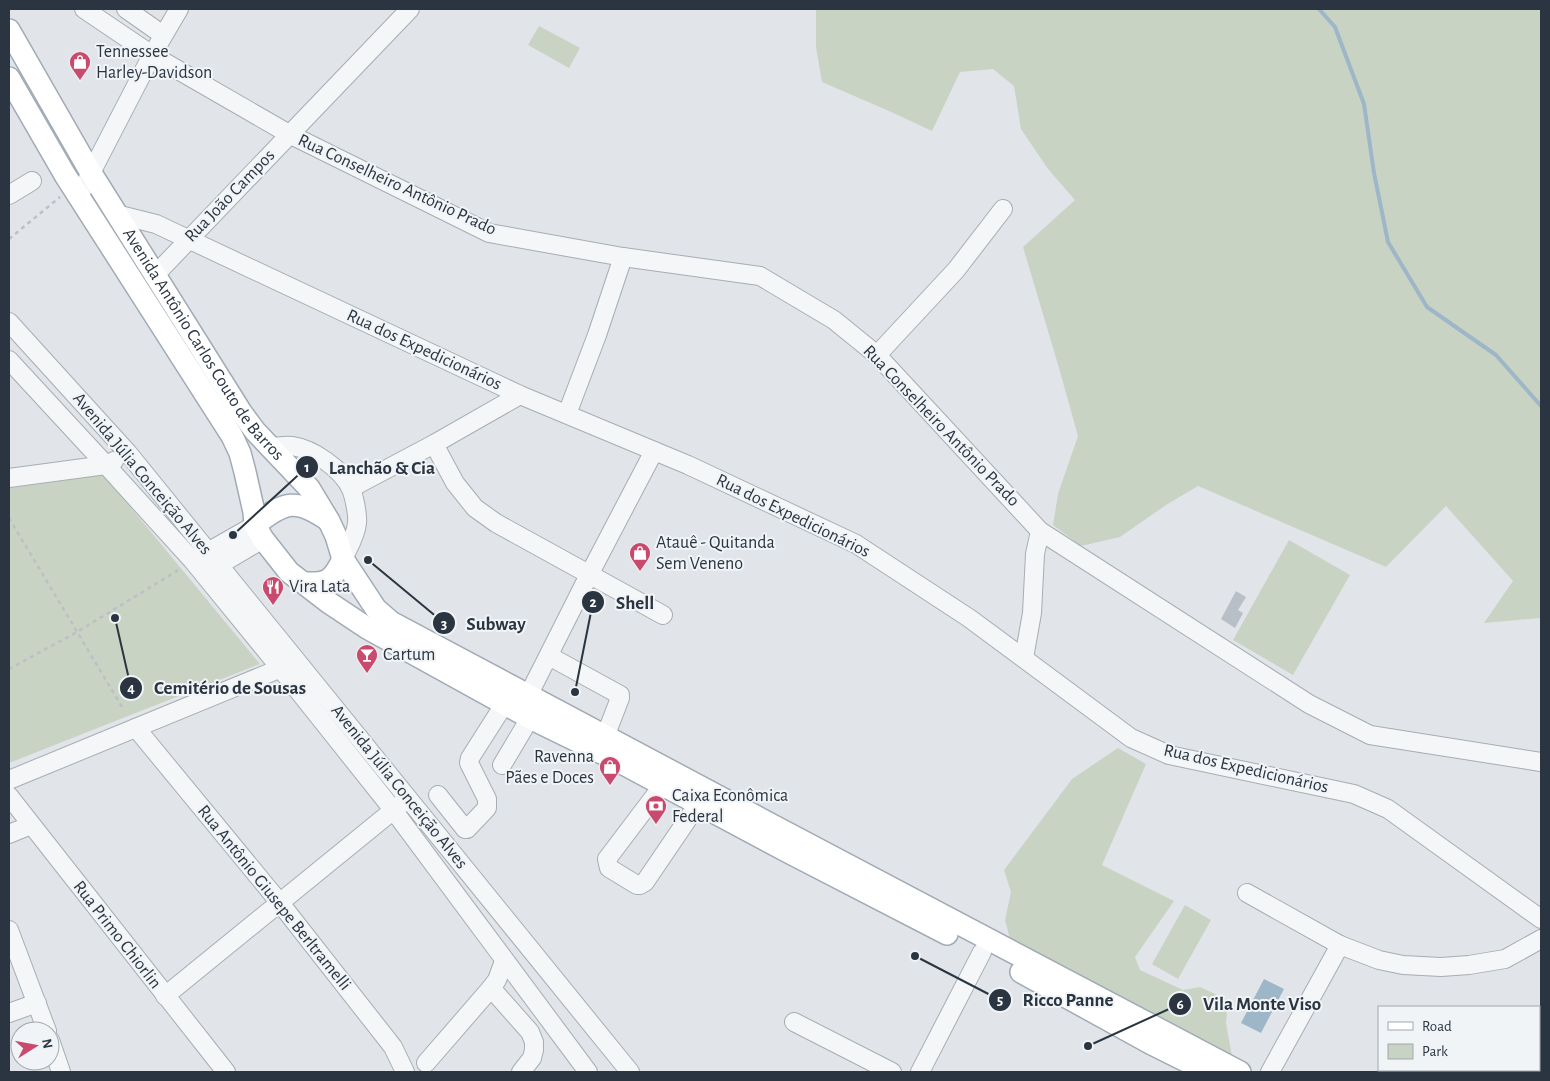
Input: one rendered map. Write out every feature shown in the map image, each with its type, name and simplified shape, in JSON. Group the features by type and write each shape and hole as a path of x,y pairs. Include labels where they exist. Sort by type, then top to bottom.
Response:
{"main road":[{"name":"Avenida Antônio Carlos Couto de Barros","path":"9,30 91,173 241,412 269,447 308,488 329,520 343,560 376,609 391,622 1240,1072"},
{"name":"Avenida Antônio Carlos Couto de Barros","path":"9,78 76,191 232,436 240,453 259,532 289,572 328,602 367,628 530,718 663,785 1208,1072"},
{"path":"259,532 272,511 284,505 299,505 313,509 329,520"},
{"path":"305,583 320,584 331,579 343,560"}],"street":[{"name":"Rua Conselheiro Antônio Prado","path":"84,9 152,55 289,134 489,233 623,257 760,276 834,320 877,355 1040,531 1309,704 1370,735 1541,762"},
{"path":"126,9 163,35"},
{"path":"76,191 91,173 152,55 179,9"},
{"name":"Rua João Campos","path":"154,276 410,9"},
{"path":"9,195 32,181"},
{"path":"877,355 956,270 1003,209"},
{"name":"Rua dos Expedicionários","path":"116,214 156,224 520,395 688,465 856,544 969,618 1131,738 1169,755 1354,794 1388,809 1541,919"},
{"path":"567,414 597,335 623,257"},
{"name":"Avenida Júlia Conceição Alves","path":"9,322 128,452 630,1072"},
{"name":"Avenida Júlia Conceição Alves","path":"9,360 198,568 281,669 394,811 588,1072"},
{"path":"351,488 520,395"},
{"path":"434,444 455,483 475,508 496,523 663,615"},
{"path":"269,447 293,446 318,455 336,469 351,488 357,523 354,536 343,560"},
{"path":"528,696 654,451"},
{"path":"9,478 106,465 128,452"},
{"path":"1024,658 1032,613 1035,554 1040,531"},
{"path":"198,568 259,532"},
{"path":"548,656 620,695 605,737"},
{"path":"9,780 298,661"},
{"path":"438,795 466,829 487,808 488,803 469,763 470,758 505,703"},
{"path":"502,765 530,718"},
{"name":"Rua Antônio Giusepe Berltramelli","path":"136,728 280,903 393,1047 405,1072"},
{"path":"663,785 607,859 610,868 637,886 645,882 698,804"},
{"name":"Rua Primo Chiorlin","path":"9,796 226,1072"},
{"path":"165,996 408,798"},
{"path":"9,834 31,825"},
{"path":"1246,893 1340,945 1379,960 1403,965 1441,967 1505,959 1541,939"},
{"path":"9,930 43,1021"},
{"path":"1270,1072 1340,945"},
{"path":"920,1072 982,952"},
{"path":"426,1063 491,988 504,961"},
{"path":"491,988 530,1032 534,1042 532,1058 521,1072"},
{"path":"9,1013 37,1003"},
{"path":"794,1022 892,1072"}],"path":[{"path":"9,239 76,191"},
{"path":"9,518 122,707"},
{"path":"9,670 198,568"}],"green space":[{"path":"816,9 1541,9 1541,618 1484,623 1513,581 1446,506 1386,567 1198,486 1166,505 1120,537 1081,546 1053,525 1058,494 1078,436 1023,247 1075,200 1048,169 1021,129 1014,86 993,69 960,72 932,131 822,82 816,47"},
{"path":"539,26 580,48 569,68 528,45"},
{"path":"104,475 260,664 9,763 9,488"},
{"path":"1289,540 1350,575 1293,675 1233,640"},
{"path":"1118,748 1146,764 1102,865 1174,901 1135,957 1140,970 1183,990 1200,987 1228,1000 1226,1023 1233,1062 1011,943 1005,920 1011,892 1004,870 1072,779"},
{"path":"1185,905 1211,920 1178,979 1152,964"}],"water":[{"path":"1264,979 1284,989 1261,1033 1241,1023"}],"building":[{"path":"1236,591 1246,597 1238,610 1243,613 1235,628 1221,619"}],"waterway":[{"path":"1319,9 1335,27 1364,104 1374,173 1388,242 1427,307 1496,355 1541,406"}],"place":[{"name":"Tennessee Harley-Davidson","path":"80,81"},
{"name":"Lanchão & Cia","path":"233,535"},
{"name":"Subway","path":"368,560"},
{"name":"Atauê - Quitanda Sem Veneno","path":"640,572"},
{"name":"Vira Lata","path":"273,606"},
{"name":"Cemitério de Sousas","path":"115,618"},
{"name":"Cartum","path":"367,674"},
{"name":"Shell","path":"575,692"},
{"name":"Ravenna Pães e Doces","path":"610,786"},
{"name":"Caixa Econômica Federal","path":"656,825"},
{"name":"Ricco Panne","path":"915,956"},
{"name":"Vila Monte Viso","path":"1088,1046"}]}
